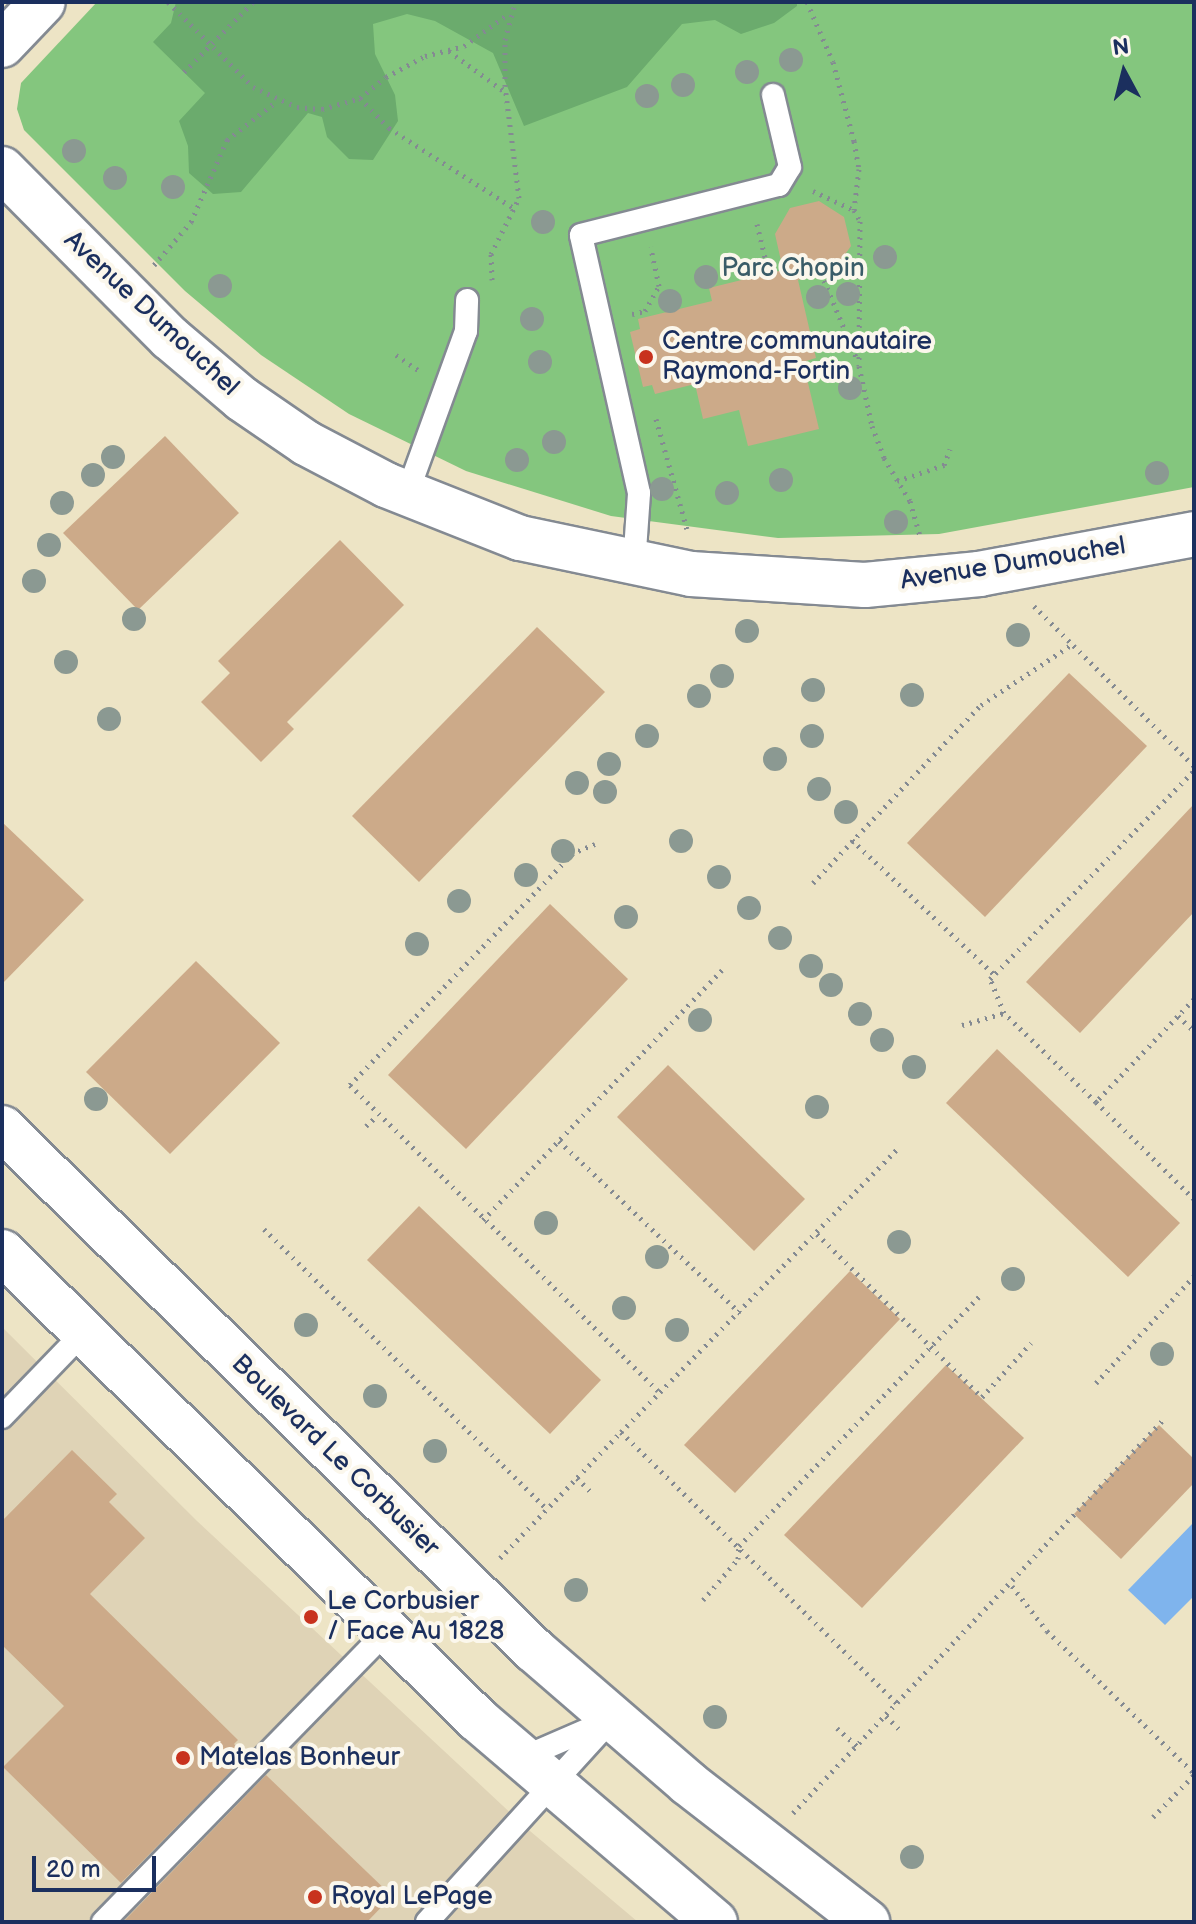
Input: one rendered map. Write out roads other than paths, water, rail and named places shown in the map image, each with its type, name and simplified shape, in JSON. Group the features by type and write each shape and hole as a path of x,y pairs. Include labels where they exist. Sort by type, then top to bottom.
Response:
{"street":[{"path":"2,45 43,2"},
{"name":"Avenue Dumouchel","path":"2,169 212,375 306,443 407,494 520,538 634,565 766,582 891,584 979,574 1194,534"},
{"name":"Boulevard Le Corbusier","path":"2,1128 524,1640 612,1719 762,1844 867,1922"},
{"path":"2,1252 386,1632 554,1788 715,1922"}],"lane":[{"path":"634,565 639,493 581,235 779,185 790,167 773,95"},
{"path":"407,494 466,331 467,300"},
{"path":"2,1417 84,1332"},
{"path":"103,1922 386,1632"},
{"path":"522,1758 612,1719"},
{"path":"426,1922 554,1788 612,1719"}],"water":[{"path":"1194,1522 1194,1596 1165,1625 1128,1590"}],"place":[{"name":"Centre communautaire Raymond-Fortin","path":"646,357"},
{"name":"Le Corbusier / Face Au 1828","path":"311,1617"},
{"name":"Matelas Bonheur","path":"183,1758"},
{"name":"Royal LePage","path":"315,1897"}],"park label":[{"name":"Parc Chopin","path":"793,269"}]}
